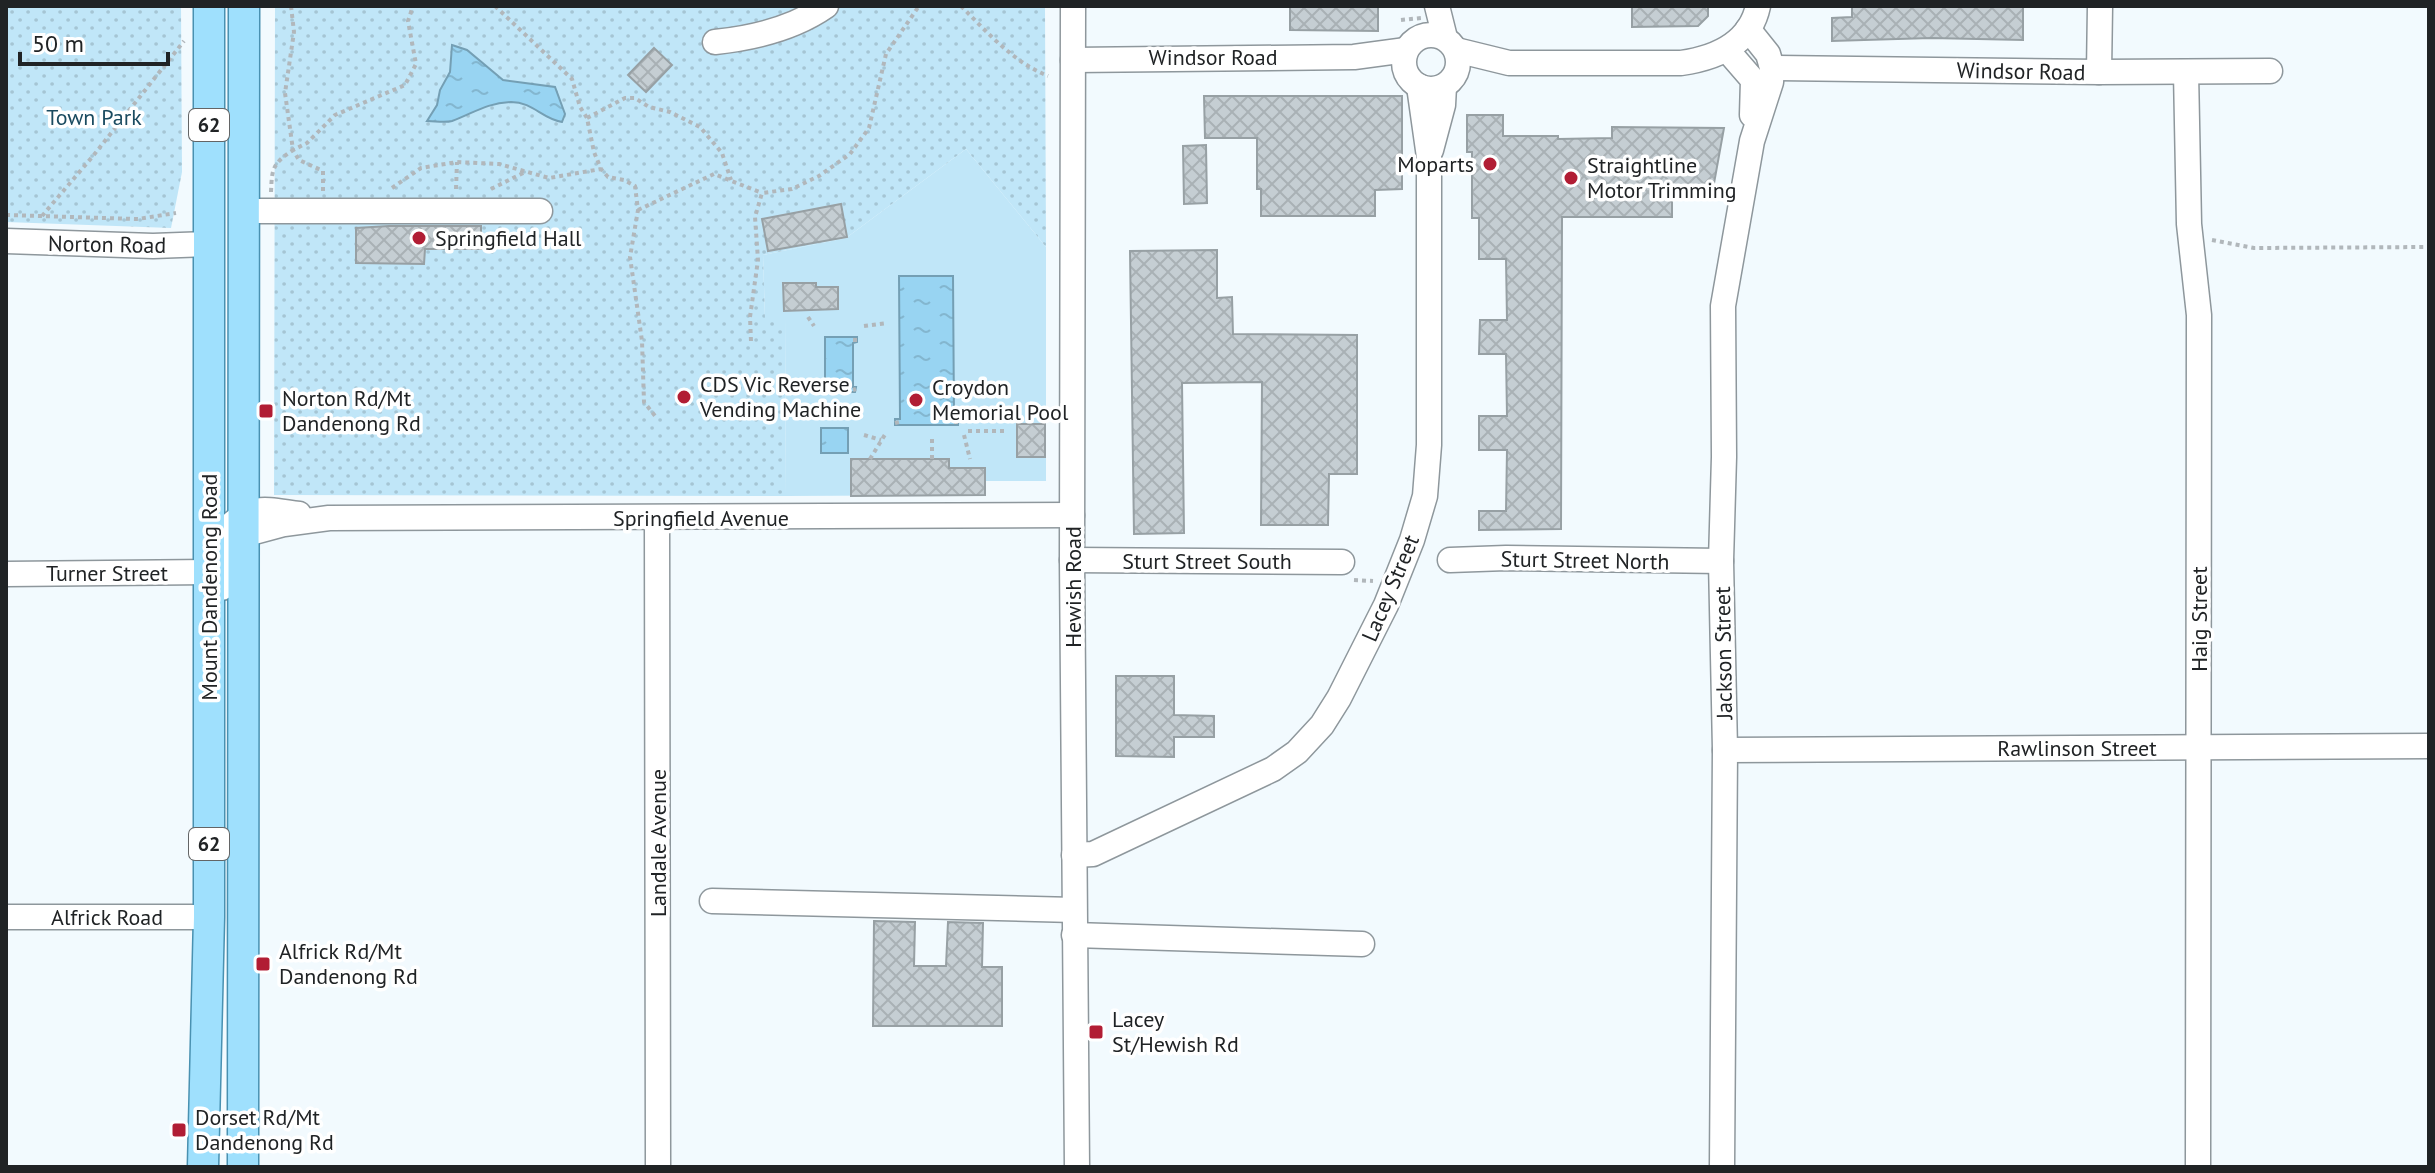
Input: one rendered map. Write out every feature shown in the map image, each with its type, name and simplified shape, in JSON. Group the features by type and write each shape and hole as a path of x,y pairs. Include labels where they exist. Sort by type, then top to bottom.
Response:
{"main road":[{"name":"Mount Dandenong Road","path":"203,1167 209,917 209,6"},
{"name":"Mount Dandenong Road","path":"243,1167 244,244 258,211 244,6"},
{"path":"208,244 244,244"},
{"path":"209,917 243,917"}],"street":[{"path":"715,42 770,33 815,14 826,6"},
{"name":"Hewish Road","path":"1073,6 1072,560 1077,1167"},
{"path":"1422,6 1404,64 1414,82 1436,89 1509,63"},
{"path":"1437,6 1458,66 1448,83"},
{"path":"1412,44 1432,34 1468,51 1509,63 1681,63 1706,60 1727,50 1748,29 1758,6"},
{"path":"2099,72 2100,6"},
{"path":"1748,29 1768,54 1772,68 1771,82 1752,141"},
{"name":"Windsor Road","path":"1073,60 1354,57 1412,44"},
{"path":"1727,50 1753,80 1752,141"},
{"name":"Windsor Road","path":"1354,57 1414,82"},
{"name":"Windsor Road","path":"1772,68 2270,71"},
{"name":"Haig Street","path":"2186,72 2190,235 2199,315 2198,1167"},
{"name":"Lacey Street","path":"1074,855 1093,854 1273,769 1297,752 1322,725 1354,670 1391,594 1425,496 1429,445 1429,157 1414,82"},
{"name":"Lacey Street","path":"1429,157 1448,83"},
{"name":"Jackson Street","path":"1722,1167 1725,750 1721,561 1723,306 1752,141"},
{"path":"258,211 540,211"},
{"name":"Norton Road","path":"6,241 153,246 208,244"},
{"name":"Springfield Avenue","path":"243,524 262,509 329,518 1072,515"},
{"name":"Landale Avenue","path":"657,519 658,1167"},
{"path":"209,691 222,593 226,530 243,524"},
{"name":"Sturt Street South","path":"1072,560 1342,562"},
{"name":"Sturt Street North","path":"1450,560 1721,561"},
{"name":"Turner Street","path":"6,574 209,572"},
{"name":"Rawlinson Street","path":"1725,750 2429,746"},
{"path":"712,901 1074,910"},
{"name":"Alfrick Road","path":"6,917 209,917"},
{"path":"1074,935 1362,944"}],"path":[{"path":"291,6 294,32 285,93 293,150 299,160 323,171 324,212"},
{"path":"258,211 272,170 281,158 307,143 335,115 405,85 416,64 408,21 413,6"},
{"path":"495,6 572,79 601,169 608,177 635,186 638,210 630,257 642,341 644,402 656,417"},
{"path":"638,210 714,174 762,193 792,189 819,176 850,154 869,128 886,54 919,6"},
{"path":"961,6 981,29 1030,69 1048,76"},
{"path":"42,216 184,40"},
{"path":"587,118 625,98 635,98 649,107 670,112 700,127 722,153 731,180"},
{"path":"368,213 387,192 421,168 457,162 499,164 549,178 601,169"},
{"path":"751,341 750,317 758,260 755,217 762,193"},
{"path":"6,215 138,219 176,213"},
{"path":"2190,235 2254,248 2429,247"},
{"path":"808,317 814,326"},
{"path":"864,326 887,323"},
{"path":"970,459 966,433 1008,431"},
{"path":"870,459 886,433"},
{"path":"864,435 882,440"},
{"path":"932,435 932,459"}],"green space":[{"name":"Town Park","path":"6,6 181,6 182,172 171,228 6,222"},
{"path":"275,6 1045,6 1046,247 966,149 846,238 763,255 765,318 786,318 785,496 274,495"},
{"name":"Croydon Memorial Pool","path":"966,149 1046,247 1046,481 985,481 985,495 785,496 786,319 765,318 763,255 846,238"}],"water":[{"path":"452,45 467,50 503,80 555,87 565,114 562,122 511,102 487,106 452,121 427,121 450,72"},
{"path":"899,276 953,276 954,418 958,419 958,425 895,425 895,419 900,419"},
{"path":"825,337 857,337 857,342 853,343 855,392 825,392"},
{"path":"821,428 848,428 848,453 821,453"}],"building":[{"path":"1290,6 1378,6 1378,31 1290,30"},
{"path":"1632,6 1708,6 1708,16 1698,26 1632,27"},
{"path":"1852,6 2023,6 2023,40 1931,38 1832,41 1832,18 1852,17"},
{"path":"654,48 672,65 646,92 628,75"},
{"path":"1204,96 1402,96 1402,189 1375,190 1375,216 1261,216 1261,189 1257,189 1257,138 1205,138"},
{"path":"1467,115 1503,115 1503,136 1558,136 1558,139 1612,138 1612,127 1724,128 1711,200 1672,200 1672,217 1562,217 1561,529 1479,530 1479,511 1506,511 1507,450 1479,450 1479,416 1507,416 1506,354 1479,354 1480,320 1507,320 1506,259 1479,259 1479,218 1472,218 1472,152 1467,152"},
{"path":"1206,145 1207,203 1184,204 1183,146"},
{"path":"841,204 847,237 768,251 762,219"},
{"name":"Springfield Hall","path":"481,226 481,249 425,249 424,264 356,263 356,228"},
{"path":"1217,250 1217,298 1232,297 1233,334 1357,335 1357,474 1329,474 1328,525 1261,525 1262,382 1182,383 1184,533 1134,534 1130,251"},
{"path":"783,283 838,287 838,309 784,311"},
{"path":"1017,424 1045,424 1045,457 1017,457"},
{"path":"851,459 949,459 949,468 985,468 985,495 851,496"},
{"path":"1116,676 1174,676 1174,715 1214,716 1214,737 1174,737 1174,757 1116,756"},
{"path":"874,921 915,922 914,966 946,966 948,922 983,923 982,967 1002,967 1002,1026 873,1026"}],"place":[{"name":"Moparts","path":"1490,164"},
{"name":"Straightline Motor Trimming","path":"1571,178"},
{"name":"Springfield Hall","path":"419,238"},
{"name":"CDS Vic Reverse Vending Machine","path":"684,397"},
{"name":"Croydon Memorial Pool","path":"916,400"},
{"name":"Norton Rd/Mt Dandenong Rd","path":"266,411"},
{"name":"Alfrick Rd/Mt Dandenong Rd","path":"263,964"},
{"name":"Lacey St/Hewish Rd","path":"1096,1032"},
{"name":"Dorset Rd/Mt Dandenong Rd","path":"179,1130"}]}
